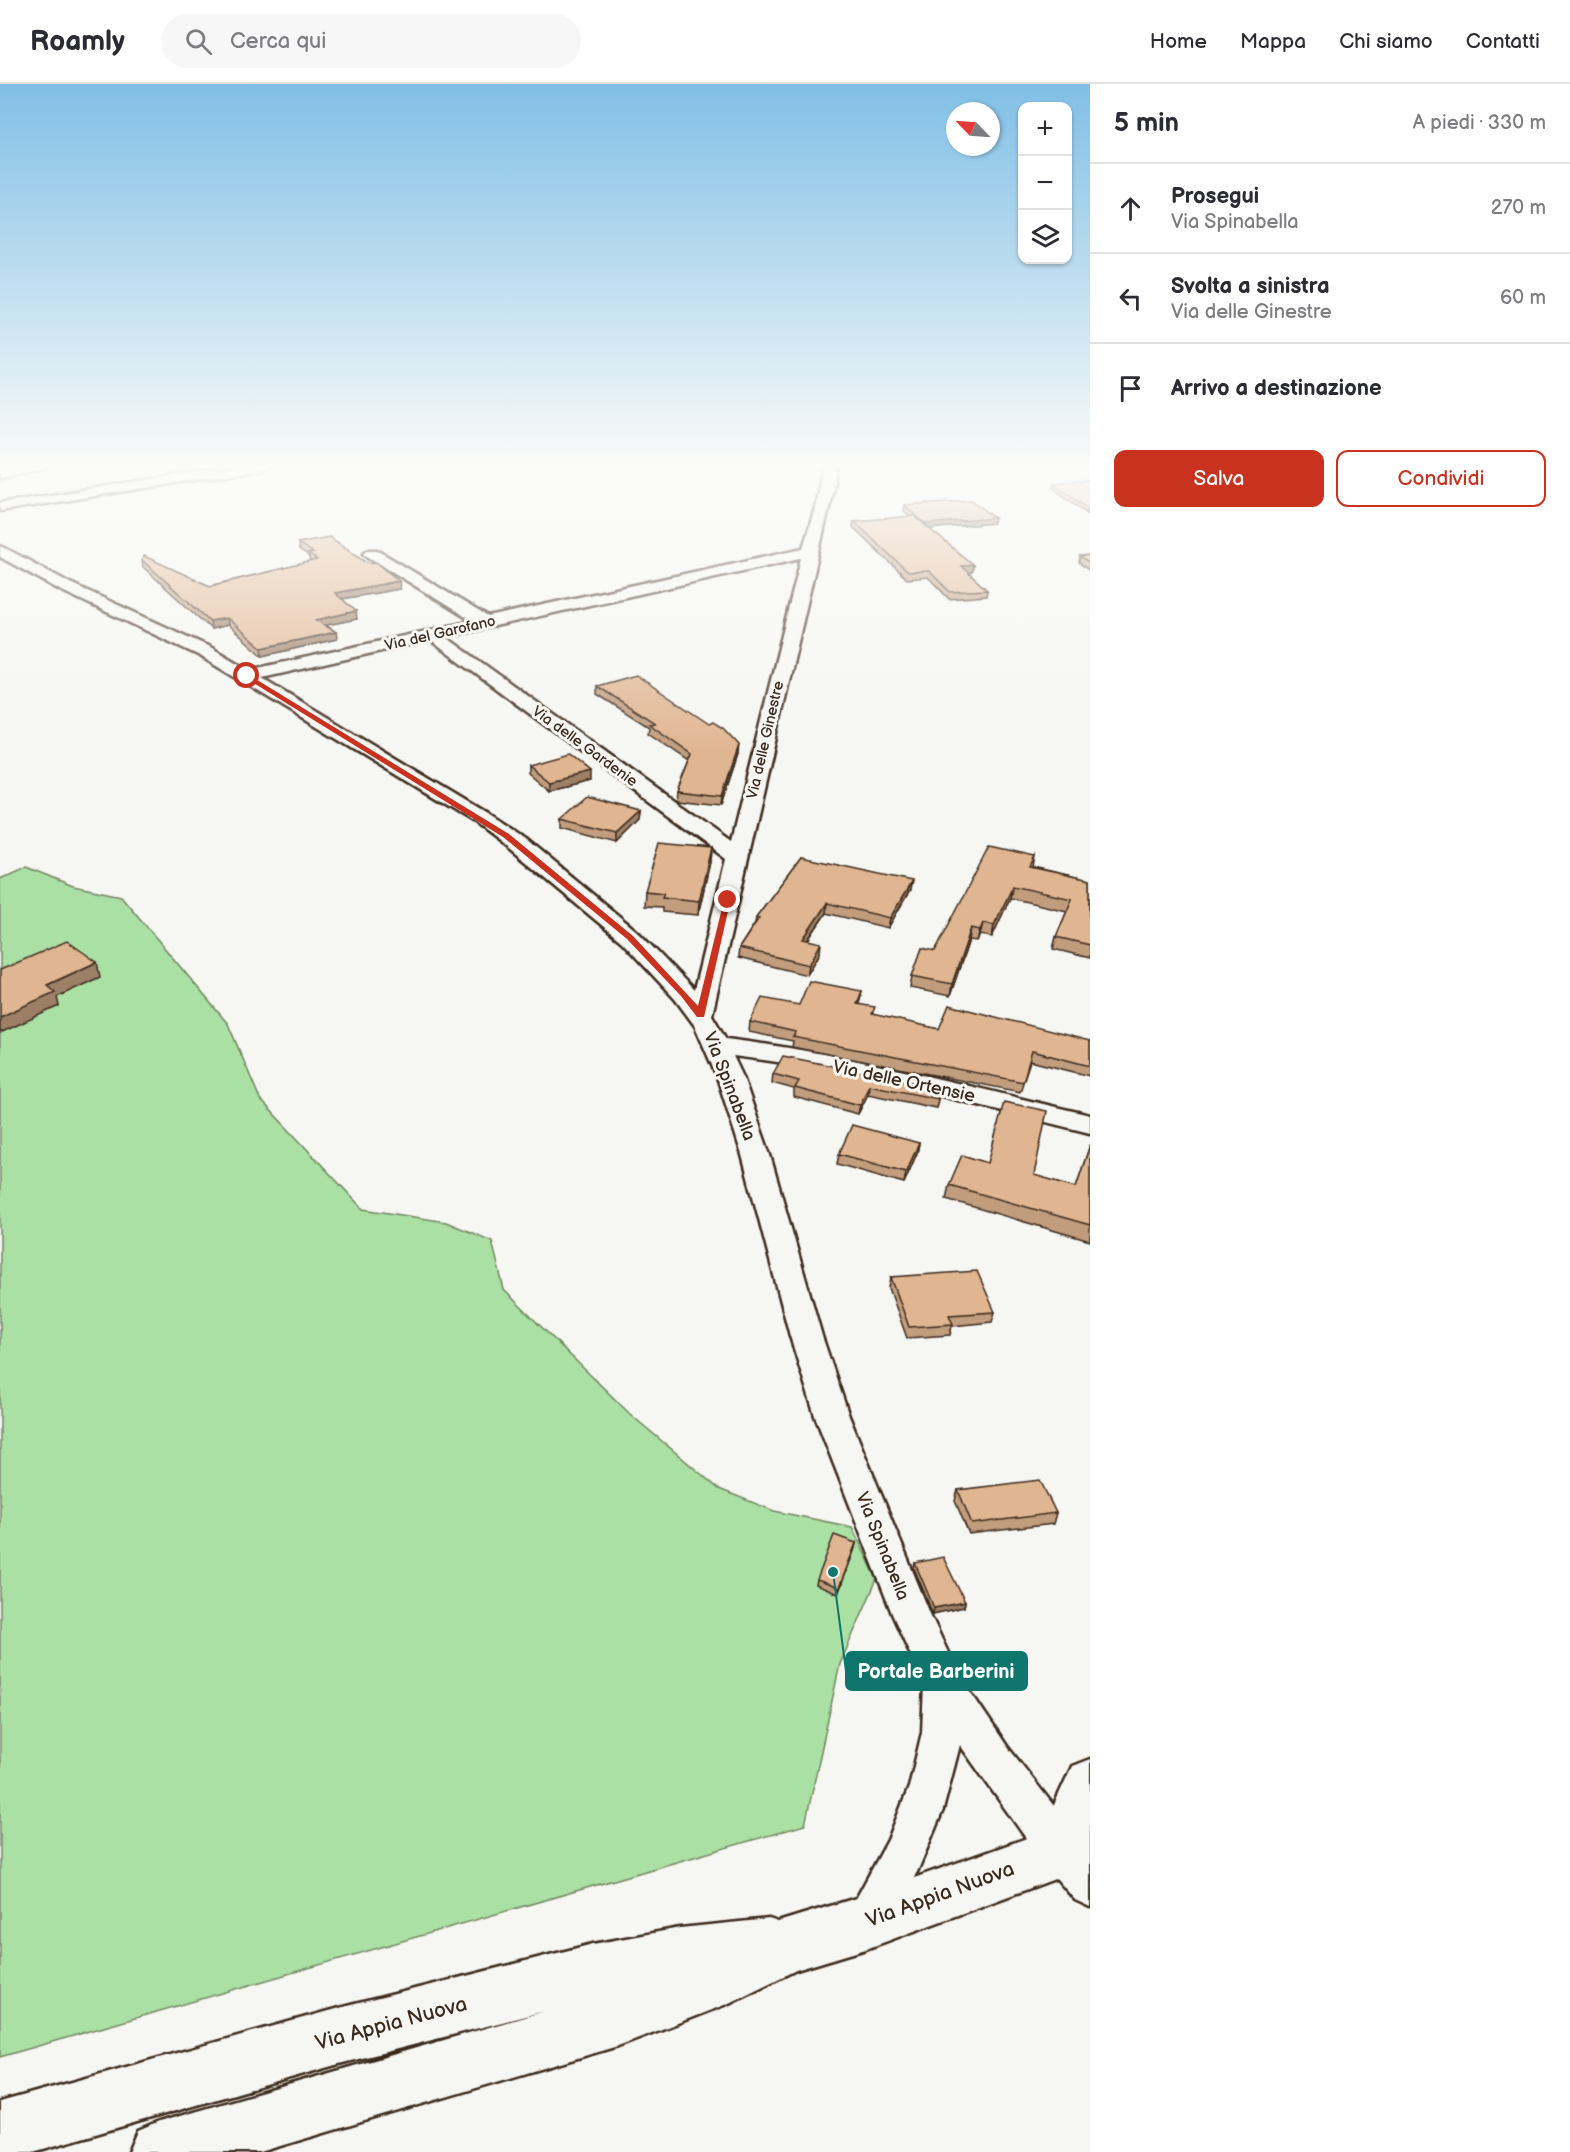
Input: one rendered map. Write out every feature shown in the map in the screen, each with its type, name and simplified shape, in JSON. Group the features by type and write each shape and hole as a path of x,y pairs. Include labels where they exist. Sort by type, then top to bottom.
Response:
{"main road":[{"path":"1080,1859 1090,1782"},
{"name":"Via Appia Nuova","path":"159,2152 618,2018 707,1984 789,1945 1080,1859"},
{"name":"Via Appia Nuova","path":"0,2132 339,2036 602,1969 680,1955 789,1945"}],"street":[{"name":"Via Spinabella","path":"19,562 64,586 198,648 506,835 630,937 684,994 700,1015 717,1046 730,1077 756,1155 831,1416 885,1553 943,1684 993,1760 1080,1859"},
{"path":"386,562 486,623"},
{"name":"Via del Garofano","path":"247,676 763,562"},
{"name":"Via delle Ginestre","path":"700,1015 808,562"},
{"name":"Via delle Gardenie","path":"433,635 738,857"},
{"name":"Via delle Ortensie","path":"717,1046 775,1053 932,1086 1090,1124"},
{"name":"Via Spinabella","path":"866,1922 901,1862 927,1796 941,1741 943,1684"}],"green space":[{"path":"26,867 73,886 121,896 228,1024 260,1099 363,1209 446,1222 492,1241 504,1290 631,1415 719,1489 774,1511 852,1527 877,1579 840,1664 805,1825 0,2057 0,879"}],"building":[{"path":"144,562 156,562 210,586 311,562 376,562 399,581 335,593 356,611 316,620 336,632 262,648 227,618 210,621"},
{"path":"897,562 969,562 973,565 961,566 987,590 950,592 929,571 908,572"},
{"path":"636,675 709,724 713,722 723,728 739,745 722,796 677,791 692,754 649,724 655,723 597,686"},
{"path":"568,754 590,772 549,782 528,765"},
{"path":"587,797 641,811 617,833 562,819"},
{"path":"659,843 711,848 699,901 662,897 664,893 645,891"},
{"path":"989,847 1035,857 1030,867 1090,880 1090,945 1056,937 1072,899 1013,886 994,925 983,923 980,930 971,928 952,984 912,976 922,948 935,951"},
{"path":"801,857 912,881 890,918 827,903 803,939 821,943 809,965 739,948 759,918 756,917"},
{"path":"67,941 97,962 47,985 55,992 0,1017 0,970"},
{"path":"809,981 862,991 857,1004 875,1007 872,1014 939,1029 949,1005 1090,1041 1090,1066 1032,1051 1023,1082 793,1037 796,1032 750,1022 762,998 799,1005"},
{"path":"783,1056 941,1088 938,1099 869,1085 860,1105 795,1088 799,1081 773,1074"},
{"path":"1004,1102 1047,1111 1034,1175 1076,1187 1090,1145 1090,1225 949,1185 962,1155 988,1163"},
{"path":"852,1125 919,1143 906,1172 839,1154"},
{"path":"977,1271 995,1312 949,1315 953,1324 909,1327 891,1277"},
{"path":"1040,1480 1056,1513 972,1524 958,1490"},
{"path":"834,1535 856,1543 839,1588 817,1580"},
{"path":"943,1557 965,1602 934,1608 915,1563"}],"place":[{"name":"Portale Barberini","path":"833,1572"}],"route":[{"path":"247,676 506,835 630,937 693,1004 700,1015 728,900"}]}
